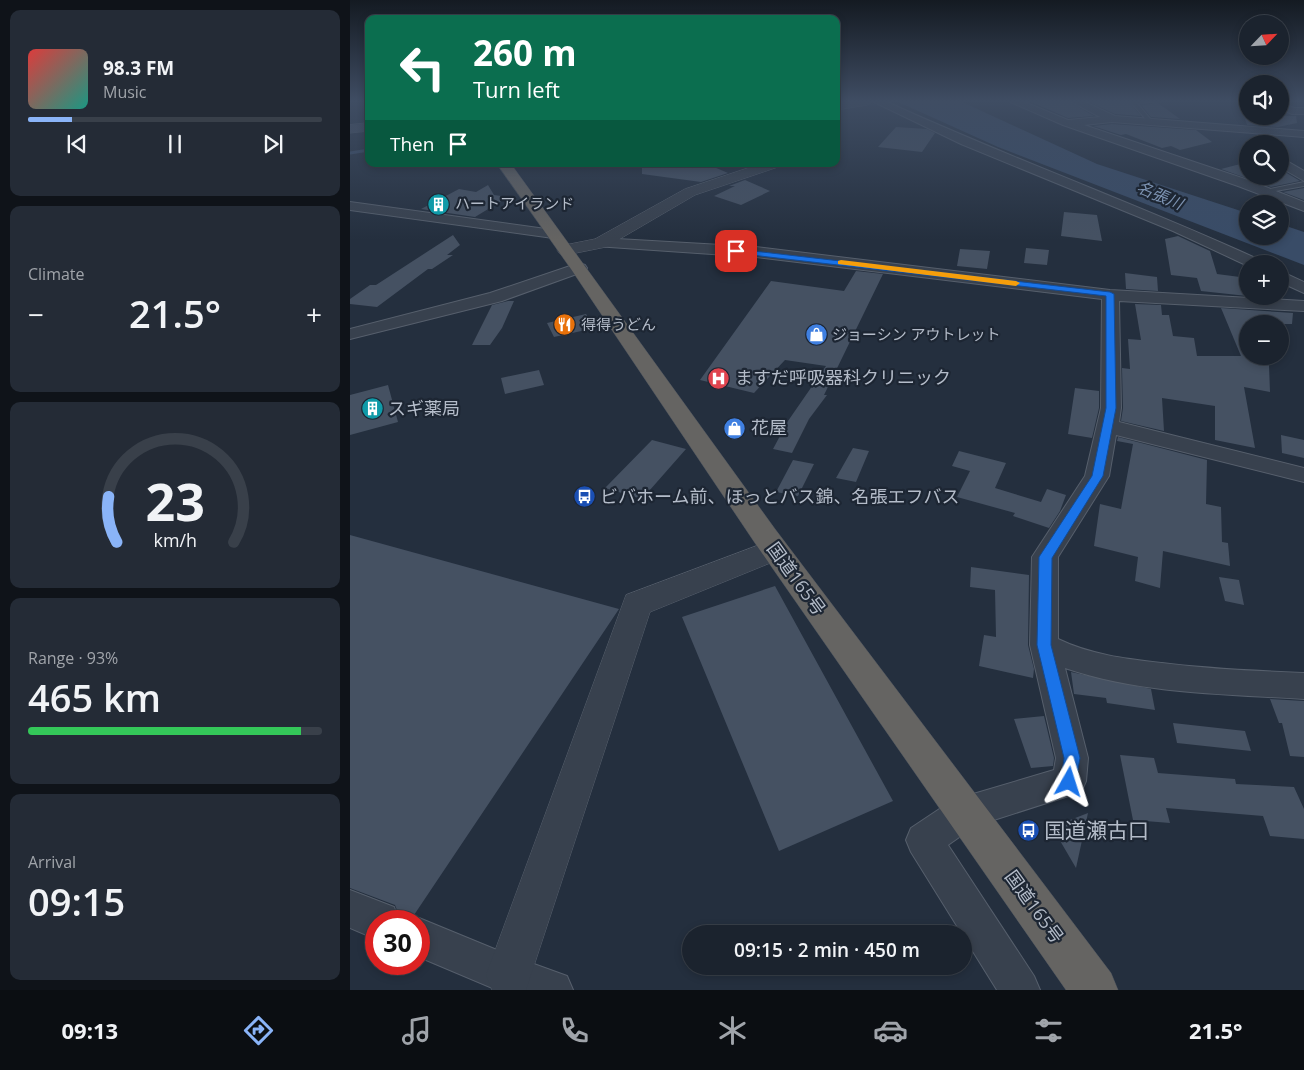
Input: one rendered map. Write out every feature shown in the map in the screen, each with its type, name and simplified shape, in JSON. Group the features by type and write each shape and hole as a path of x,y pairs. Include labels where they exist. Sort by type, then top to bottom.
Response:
{"highway":[{"name":"国道165号","path":"506,167 776,550 1094,990"}],"street":[{"path":"978,147 1178,228 1239,256"},
{"path":"1137,147 1264,191 1304,207"},
{"path":"350,334 496,297 566,251 600,243 690,192 764,167"},
{"path":"1289,167 1304,177"},
{"path":"350,206 566,251"},
{"path":"600,243 756,252 1110,294 1304,306"},
{"path":"1289,280 1304,288"},
{"path":"1020,990 924,840 965,812 1069,782 1072,758 1044,645 1046,557 1098,476 1111,408 1110,294"},
{"path":"1107,426 1304,475"},
{"path":"509,975 637,604 776,550"},
{"path":"1044,645 1072,659 1131,672 1207,681 1304,686"},
{"path":"350,909 365,915"},
{"path":"430,943 509,975 553,990"}],"lane":[{"path":"1264,191 1304,184"}],"water":[{"name":"名張川","path":"999,147 1060,147 1097,164 1239,210 1239,240"},
{"path":"1289,227 1304,232 1304,265 1289,259 1289,255 1278,255 1252,245 1289,245"}],"building":[{"path":"880,147 925,147 922,152"},
{"path":"1174,147 1191,147 1180,150"},
{"path":"1239,164 1239,175 1221,169"},
{"path":"642,167 714,167 728,173 701,182 642,174"},
{"path":"1289,174 1300,181 1289,183"},
{"path":"745,180 770,191 741,205 714,196 735,186 729,186"},
{"path":"488,185 494,195 508,197 475,217 421,209 459,189 476,192"},
{"path":"1304,188 1304,200 1283,192"},
{"path":"1064,212 1097,215 1102,241 1061,236"},
{"path":"453,235 460,245 447,255 453,255 432,269 428,269 377,307 350,304 350,299 370,285 376,285"},
{"path":"1178,236 1210,251 1217,274 1239,277 1239,295 1201,291 1197,278 1171,275 1165,239"},
{"path":"1026,248 1049,250 1047,265 1024,263"},
{"path":"960,249 990,251 987,269 957,266"},
{"path":"856,271 883,274 824,395 827,395 809,419 792,453 773,449 788,421 826,366 785,360 754,393 700,380 771,281 844,291"},
{"path":"1125,273 1157,277 1158,291 1126,289"},
{"path":"514,301 502,328 490,345 472,345 492,305"},
{"path":"1135,304 1161,305 1162,315 1169,315 1173,336 1194,338 1197,356 1239,356 1239,365 1269,365 1270,392 1244,387 1255,448 1215,440 1215,406 1162,398 1164,431 1121,421 1123,408 1122,368 1130,369 1128,339 1141,340"},
{"path":"1221,308 1293,313 1292,324 1289,324 1289,315 1239,315 1239,351"},
{"path":"586,314 595,328 554,337 547,323"},
{"path":"539,370 544,385 505,394 501,378"},
{"name":"スギ薬局","path":"388,385 398,422 350,435 350,395"},
{"path":"1075,388 1099,391 1099,408 1092,438 1068,434"},
{"path":"1281,435 1304,440 1304,458 1282,453"},
{"path":"1118,437 1207,460 1206,504 1221,507 1222,542 1228,543 1230,566 1163,551 1160,588 1135,581 1138,557 1094,546 1100,504 1121,509 1133,444 1117,441"},
{"path":"652,440 686,449 642,499 605,488"},
{"path":"853,448 869,451 856,482 836,478"},
{"path":"959,451 1006,463 995,488 1041,502 1047,489 1066,495 1060,511 1049,528 1013,516 1015,513 957,497 970,471 952,466"},
{"path":"793,460 814,464 798,496 776,492"},
{"path":"350,535 619,609 417,910 397,910 395,905 350,888"},
{"path":"971,567 1029,575 1028,645 1034,669 1033,678 979,666 984,635 996,637 995,590 970,587"},
{"path":"1219,577 1239,580 1244,605 1225,601"},
{"path":"775,586 893,801 779,851 682,617"},
{"path":"1071,672 1151,689 1155,710 1107,703 1106,698 1074,694"},
{"path":"1270,699 1304,701 1304,757 1290,756 1282,723 1279,723"},
{"path":"1044,716 1054,758 1053,766 1031,768 1014,719"},
{"path":"1173,723 1245,731 1251,751 1177,743"},
{"path":"1120,755 1154,758 1158,773 1235,779 1236,784 1294,787 1304,809 1304,839 1270,836 1263,816 1166,808 1170,823 1133,820"},
{"path":"1088,813 1076,868 1052,827"}],"waterway":[{"path":"350,153 365,151"}],"slow traffic":[{"path":"841,262 1016,283"}],"place":[{"name":"ハートアイランド","path":"439,204"},
{"name":"得得うどん","path":"565,325"},
{"name":"ジョーシン アウトレット","path":"816,335"},
{"name":"ますだ呼吸器科クリニック","path":"719,378"},
{"name":"スギ薬局","path":"372,409"},
{"name":"花屋","path":"735,428"},
{"name":"ビバホーム前、ほっとバス錦、名張エフバス","path":"584,497"},
{"name":"国道瀬古口","path":"1028,831"}],"route":[{"path":"736,251 1110,294 1111,408 1098,476 1046,557 1044,645 1072,758 1069,782"}]}
